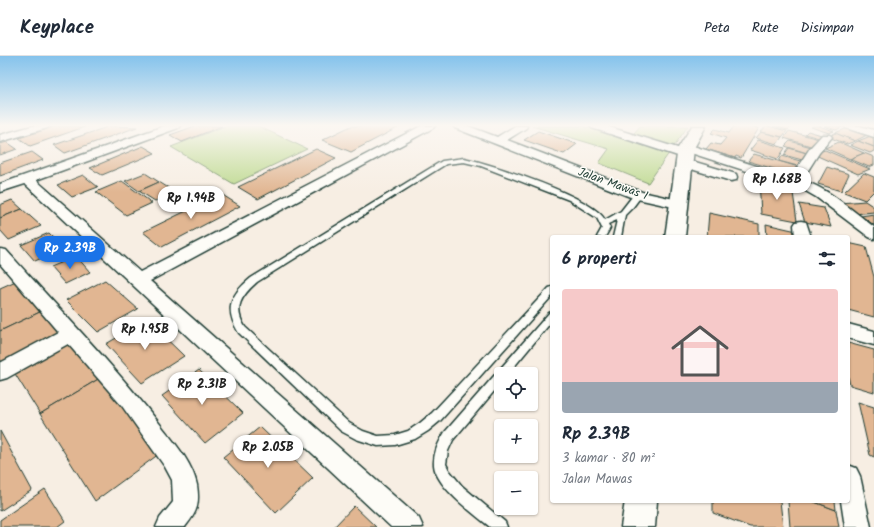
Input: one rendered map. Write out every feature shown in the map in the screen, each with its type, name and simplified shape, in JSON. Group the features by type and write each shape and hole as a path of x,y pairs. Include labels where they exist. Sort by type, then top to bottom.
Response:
{"main road":[{"path":"675,235 685,155 688,148"},
{"path":"638,527 642,503"}],"street":[{"path":"0,188 111,148"},
{"path":"138,280 387,148"},
{"name":"Jalan Mawas 1","path":"516,148 638,195 678,204"},
{"path":"663,148 685,155 795,181 821,194 874,234"},
{"path":"795,181 817,148"},
{"path":"685,155 731,177"},
{"path":"26,178 410,527"},
{"path":"0,254 129,400 173,459 184,478 186,486 186,506 169,527"},
{"path":"850,332 874,338"},
{"path":"0,372 70,334"},
{"path":"850,486 858,527"}],"lane":[{"path":"550,292 436,418 411,435 395,440 378,441 360,435 345,427 242,330 236,323 234,314 237,298 254,280 444,162 456,160 475,162 542,186 587,206 604,223 605,232 603,235"},
{"path":"604,223 622,216 631,207 638,195"},
{"path":"617,235 622,216"},
{"path":"509,367 550,317"},
{"path":"494,384 449,436 443,446 440,459 441,469 447,480 500,527"}],"green space":[{"path":"173,148 307,149 234,184"},
{"path":"606,148 673,148 648,183 599,163 609,149"}],"building":[{"path":"0,148 17,149 0,155"},
{"path":"58,148 79,148 65,153"},
{"path":"138,148 146,148 155,153 102,175 90,168"},
{"path":"341,148 359,148 351,152"},
{"path":"547,148 572,148 564,154"},
{"path":"747,148 741,158 736,156 735,158 706,149"},
{"path":"752,148 785,148 778,159 750,150"},
{"path":"789,148 810,154 806,161 784,155"},
{"path":"791,148 815,148 810,154"},
{"path":"825,148 853,148 864,153 850,159"},
{"path":"857,148 874,148 874,151 870,153"},
{"path":"316,149 336,158 258,199 238,187"},
{"path":"825,150 870,169 858,174 813,154"},
{"path":"32,152 43,160 0,176 0,163"},
{"path":"864,153 874,157 874,165 869,167 850,159"},
{"path":"754,154 799,167 794,175 748,161"},
{"path":"782,156 804,162 801,167 779,161"},
{"path":"827,167 849,174 841,191 818,184"},
{"path":"145,173 159,182 139,191 125,181"},
{"path":"864,173 874,177 874,191 865,200 844,192"},
{"path":"83,175 98,187 72,197 58,185"},
{"path":"759,180 792,186 797,221 761,214"},
{"path":"122,181 152,203 126,215 96,192"},
{"path":"159,182 175,192 155,201 139,191"},
{"path":"221,194 240,206 162,247 143,232"},
{"path":"12,200 22,209 0,218 0,205"},
{"path":"865,201 874,207 874,212 854,214 840,203"},
{"path":"799,204 824,208 831,227 805,222"},
{"path":"22,209 41,226 9,240 0,230 0,218"},
{"path":"709,213 759,224 759,235 707,235"},
{"path":"874,214 874,225 861,216"},
{"path":"766,224 801,232 802,235 767,235"},
{"path":"49,233 64,248 35,261 21,245"},
{"path":"850,243 866,247 874,277 874,317 850,311"},
{"path":"76,256 90,272 65,284 50,267"},
{"path":"18,280 42,311 0,331 0,288"},
{"path":"105,280 138,309 98,332 66,300"},
{"path":"42,311 59,334 3,363 0,359 0,331"},
{"path":"147,320 184,356 142,383 106,344"},
{"path":"68,338 100,378 40,414 12,369"},
{"path":"850,344 874,350 874,392 850,385"},
{"path":"199,370 243,413 205,443 162,396"},
{"path":"100,378 159,454 95,501 40,414"},
{"path":"858,402 874,407 874,457 870,455"},
{"path":"260,427 313,478 276,513 223,457"},
{"path":"0,431 32,490 0,511"},
{"path":"45,489 65,521 57,527 0,527 0,520"},
{"path":"713,503 780,503 783,527 750,527 713,513"},
{"path":"788,503 817,503 836,510 839,527 790,527"},
{"path":"817,503 835,503 836,510"},
{"path":"354,506 376,527 334,527"}]}
